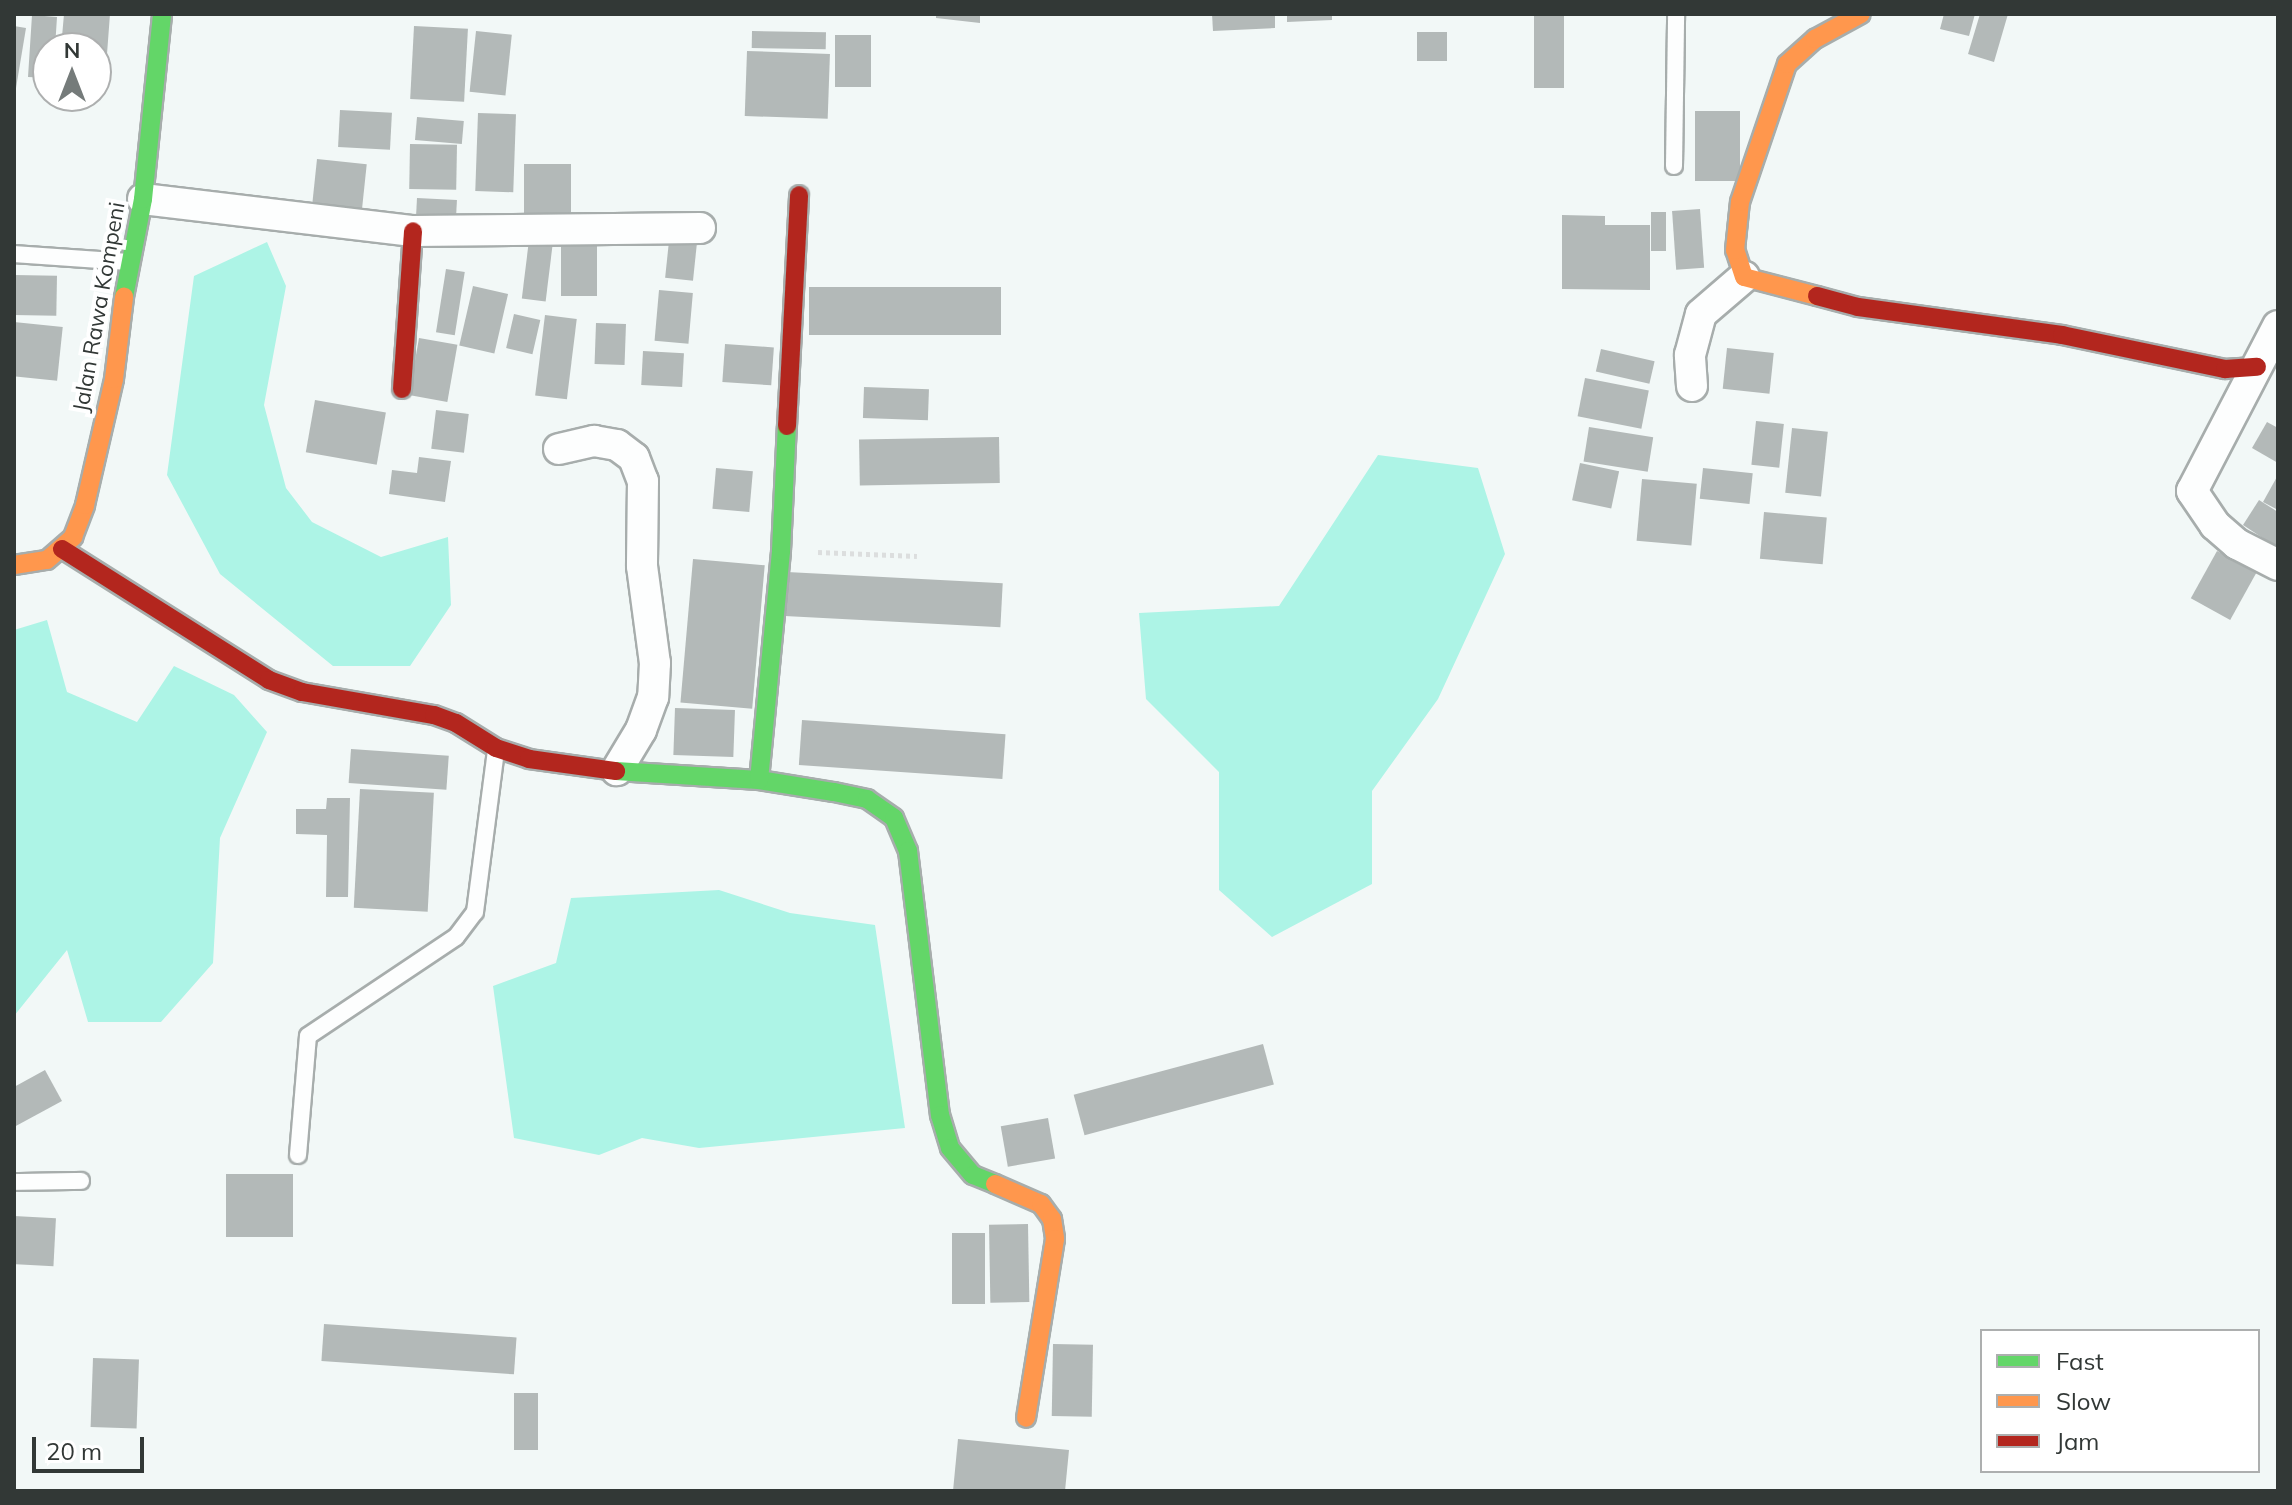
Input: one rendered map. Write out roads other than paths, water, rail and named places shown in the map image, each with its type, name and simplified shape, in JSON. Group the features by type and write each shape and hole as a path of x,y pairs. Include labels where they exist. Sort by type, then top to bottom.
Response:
{"street":[{"name":"Jalan Rawa Kompeni","path":"62,549 73,537 85,505 114,379 128,262 150,200 162,14"},
{"path":"1744,277 1735,250 1740,202 1787,64 1815,39 1861,14"},
{"path":"759,780 781,551 799,195"},
{"path":"150,200 413,231 700,228"},
{"path":"402,389 413,231"},
{"path":"1744,277 1858,307 2062,335 2211,367 2257,367"},
{"path":"1692,386 1690,355 1701,314 1744,277"},
{"path":"2278,326 2192,491 2215,525 2237,544 2278,565"},
{"path":"559,449 594,441 617,445 634,458 643,481 642,566 655,663 653,697 641,730 617,770"},
{"path":"14,565 47,560 62,549 269,680 302,692 434,715 456,723 496,748 577,768 759,780 867,799 894,818 908,851 940,1115 950,1148 973,1175 1041,1204 1052,1219 1055,1239 1026,1418"}],"lane":[{"path":"1674,166 1676,14"},
{"path":"14,254 128,262"},
{"path":"298,1155 308,1036 456,937 475,912 496,748"},
{"path":"14,1182 81,1181"}]}
